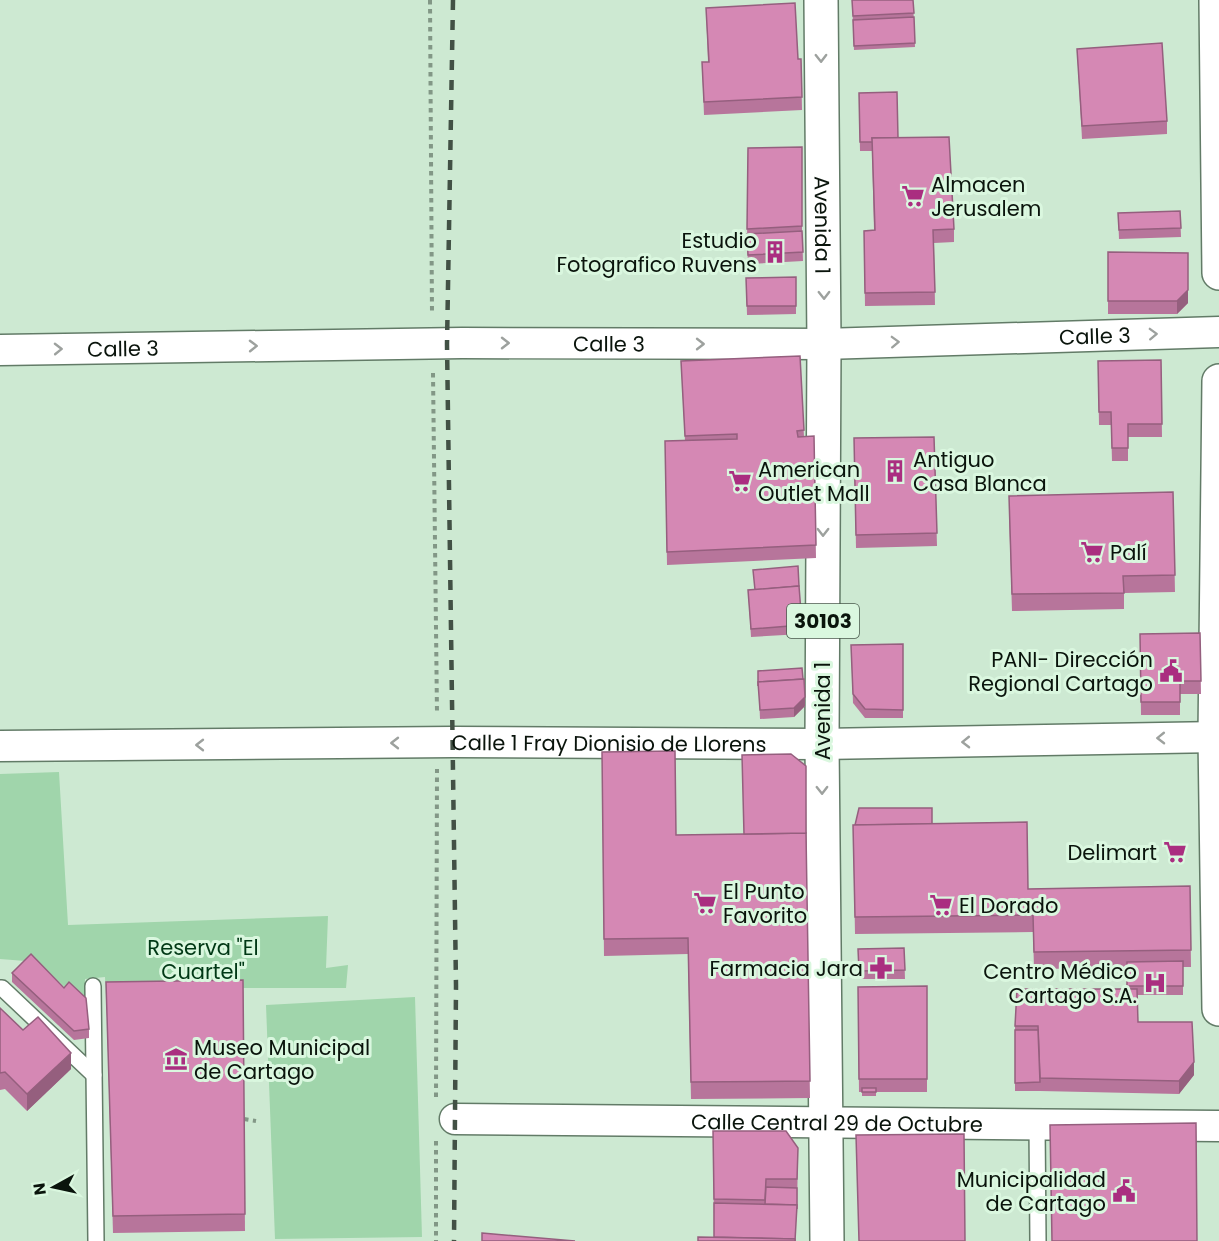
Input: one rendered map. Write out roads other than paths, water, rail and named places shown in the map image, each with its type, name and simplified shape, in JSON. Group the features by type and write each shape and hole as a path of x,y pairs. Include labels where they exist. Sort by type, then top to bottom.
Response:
{"main road":[{"name":"Avenida 1","path":"821,0 824,344 822,744 827,1241"},
{"path":"1216,0 1219,273"},
{"path":"1219,381 1217,737 1219,1009"}],"street":[{"name":"Calle 3","path":"0,350 432,344 824,344 1219,333"},
{"name":"Calle 1 Fray Dionisio de Llorens","path":"0,746 437,743 822,744 1217,737"},
{"name":"Calle Central 29 de Octubre","path":"442,1119 1219,1126"}],"lane":[{"path":"93,986 96,1241"},
{"path":"0,988 3,988 94,1075"},
{"path":"1037,1124 1038,1241"}],"railway":[{"path":"453,0 447,344 456,986 454,1241"}],"place":[{"name":"Almacen Jerusalem","path":"913,196"},
{"name":"Estudio Fotografico Ruvens","path":"775,252"},
{"name":"Antiguo Casa Blanca","path":"895,471"},
{"name":"American Outlet Mall","path":"740,481"},
{"name":"Palí","path":"1092,552"},
{"name":"PANI- Dirección Regional Cartago","path":"1171,671"},
{"name":"Delimart","path":"1175,852"},
{"name":"El Punto Favorito","path":"705,903"},
{"name":"El Dorado","path":"941,905"},
{"name":"Farmacia Jara","path":"881,968"},
{"name":"Centro Médico Cartago S.A.","path":"1155,983"},
{"name":"Museo Municipal de Cartago","path":"176,1059"},
{"name":"Municipalidad de Cartago","path":"1124,1191"}],"park label":[{"name":"Reserva \"El Cuartel\"","path":"203,959"}]}
